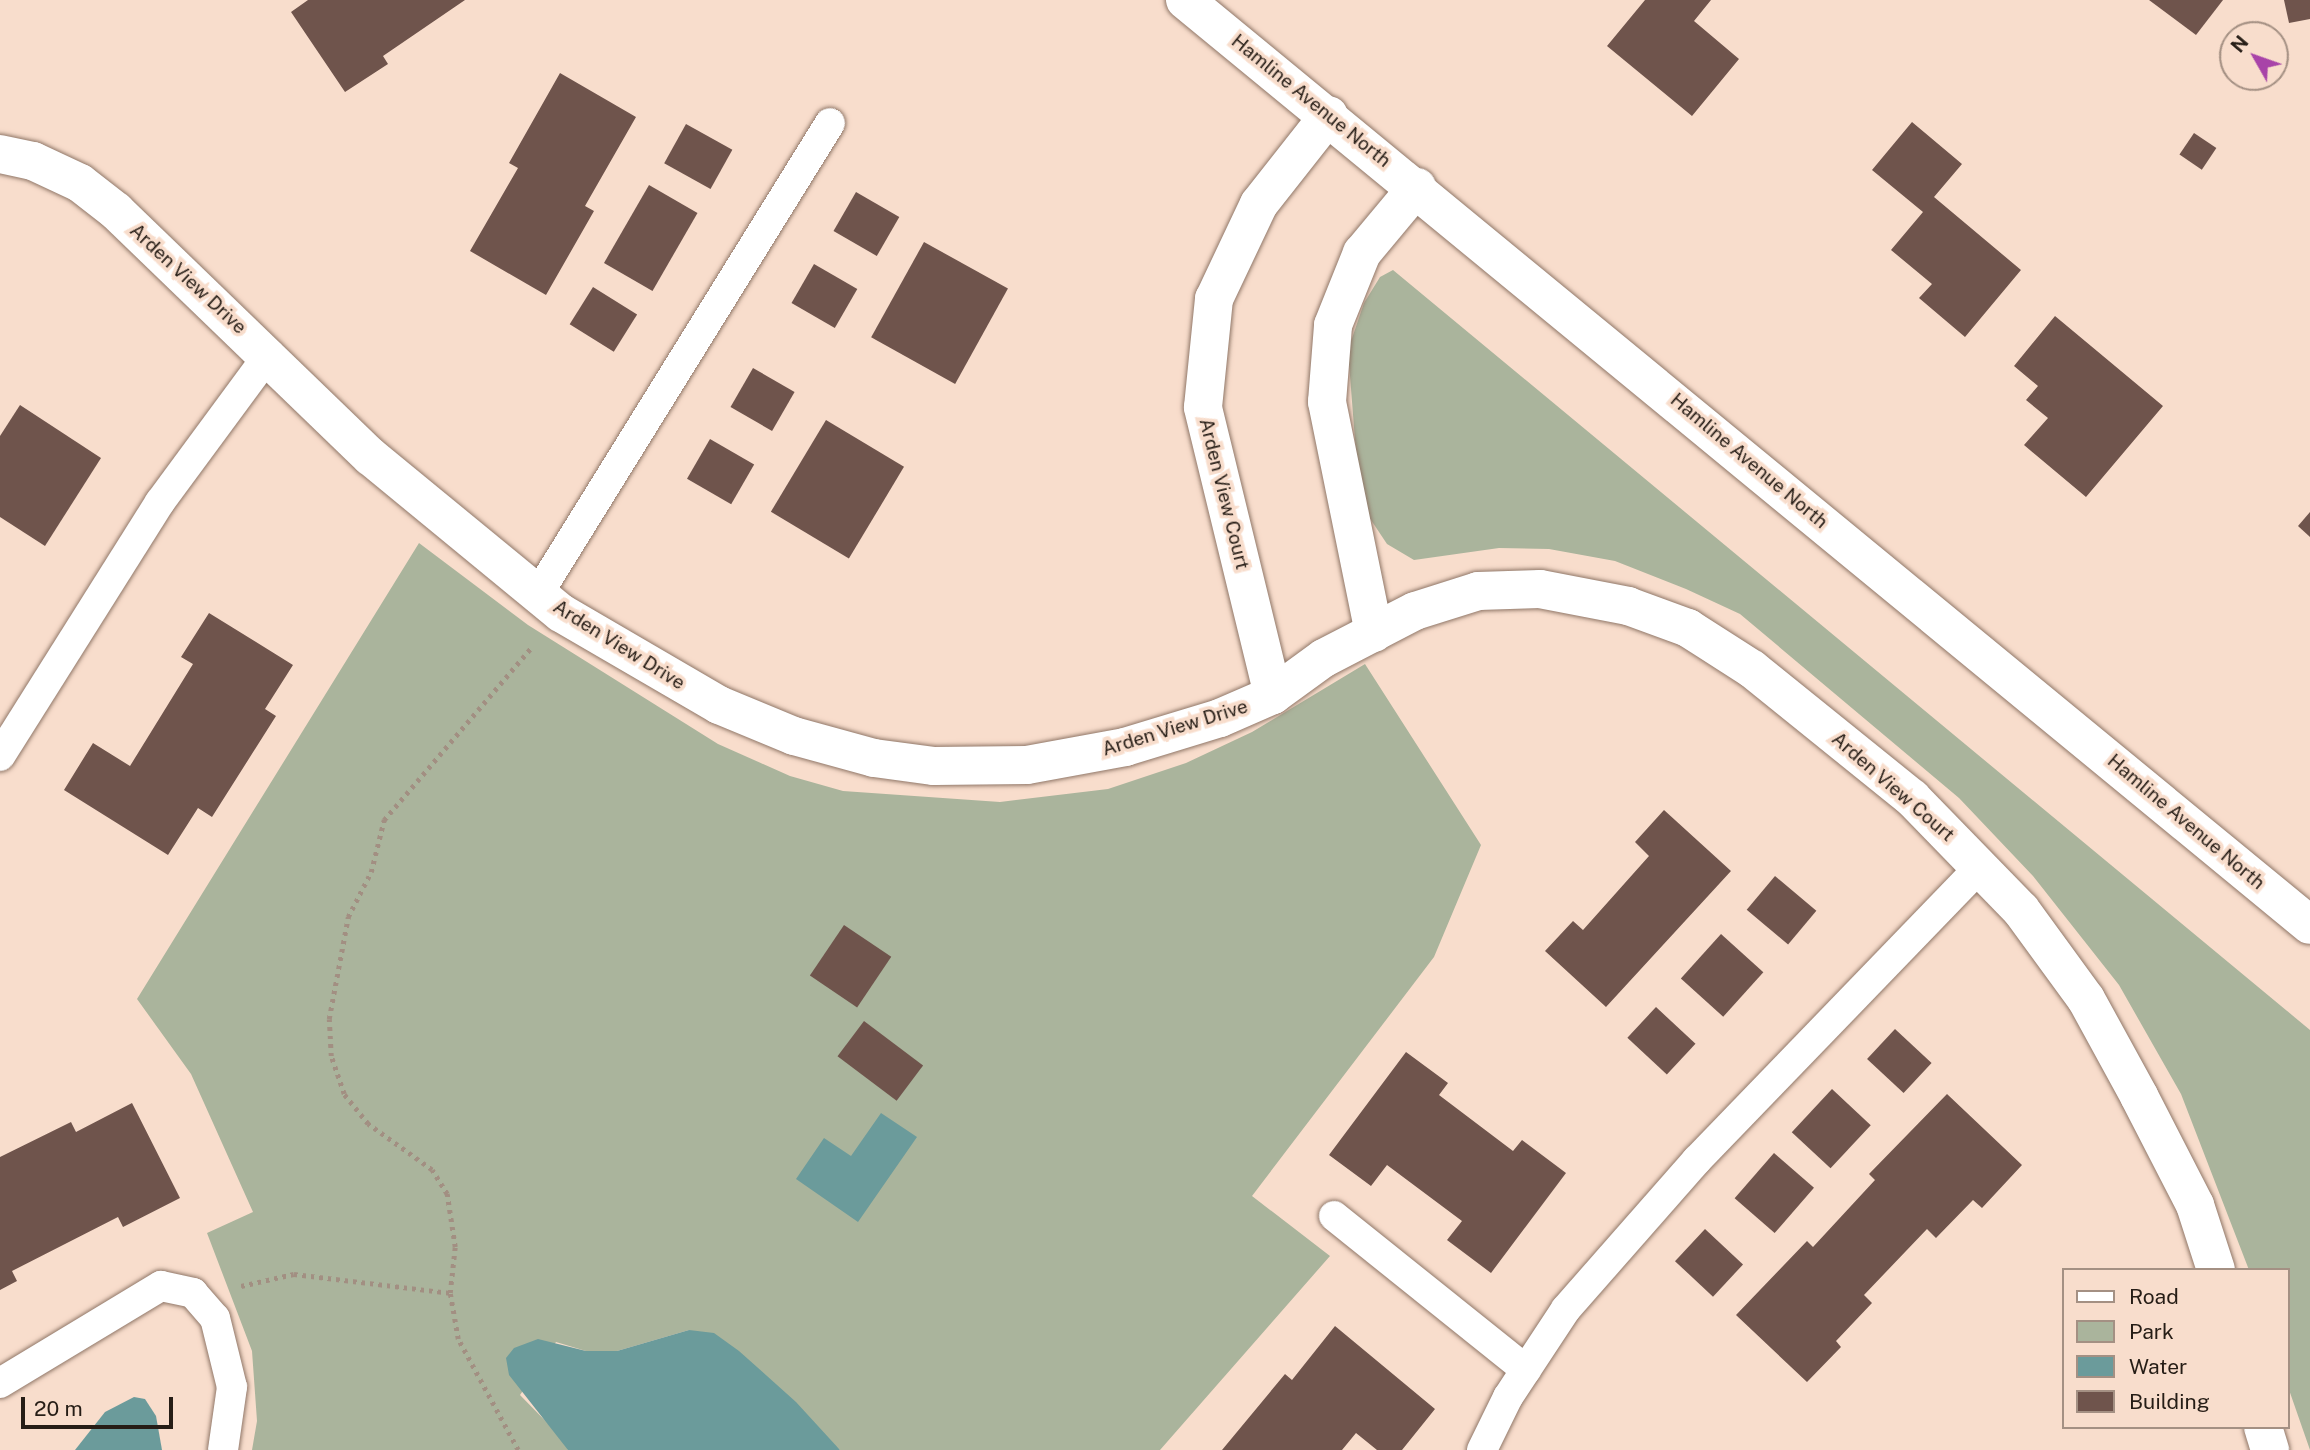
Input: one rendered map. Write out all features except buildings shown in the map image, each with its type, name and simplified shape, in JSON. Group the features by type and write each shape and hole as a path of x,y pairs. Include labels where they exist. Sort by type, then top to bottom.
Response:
{"street":[{"name":"Hamline Avenue North","path":"1185,0 1417,187 2310,925"},
{"name":"Arden View Court","path":"1273,695 1203,407 1214,299 1259,204 1329,115"},
{"name":"Arden View Drive","path":"0,154 33,161 80,183 269,354 371,457 550,603 744,716 794,736 874,758 934,766 1027,765 1125,747 1220,718 1273,695 1324,658"},
{"path":"1374,633 1327,402 1332,325 1362,253 1417,187"},
{"name":"Arden View Court","path":"1324,658 1415,611 1478,592 1540,589 1628,606 1689,628 1752,669 1912,798 2021,910 2086,999 2195,1205 2215,1268"},
{"path":"2264,1429 2270,1450"}],"lane":[{"path":"550,603 830,123"},
{"path":"0,756 160,502 269,354"},
{"path":"1482,1450 1526,1370 1566,1309 1697,1160 1981,866"},
{"path":"1334,1216 1526,1370"},
{"path":"0,1383 161,1286 193,1293 215,1318 232,1387 223,1450"}],"path":[{"path":"518,1450 458,1339 450,1293 455,1247 447,1194 432,1170 368,1124 344,1094 331,1056 329,1019 348,917 371,872 384,820 550,603"},
{"path":"215,1318 244,1282 294,1274 450,1293"}],"green space":[{"path":"1393,270 2310,1030 2310,1450 2289,1390 2289,1268 2248,1268 2181,1094 2119,985 2033,876 1959,798 1740,614 1686,589 1615,561 1549,549 1499,548 1414,560 1387,544 1369,517 1356,453 1348,350 1364,303 1380,277"},
{"path":"419,543 528,625 718,744 790,776 843,791 1000,802 1108,789 1186,763 1252,732 1365,664 1481,845 1434,957 1252,1196 1330,1256 1160,1450 840,1450 689,1330 617,1351 586,1351 556,1342 520,1395 566,1442 568,1450 252,1450 257,1421 252,1351 207,1233 253,1212 191,1074 137,999"}],"water":[{"path":"881,1113 917,1137 858,1222 796,1179 824,1138 851,1156"},
{"path":"689,1330 714,1333 739,1351 796,1402 840,1450 568,1450 509,1375 506,1358 514,1348 538,1339 586,1351 617,1351"},
{"path":"134,1397 145,1399 156,1416 162,1450 75,1450 105,1412"}]}
